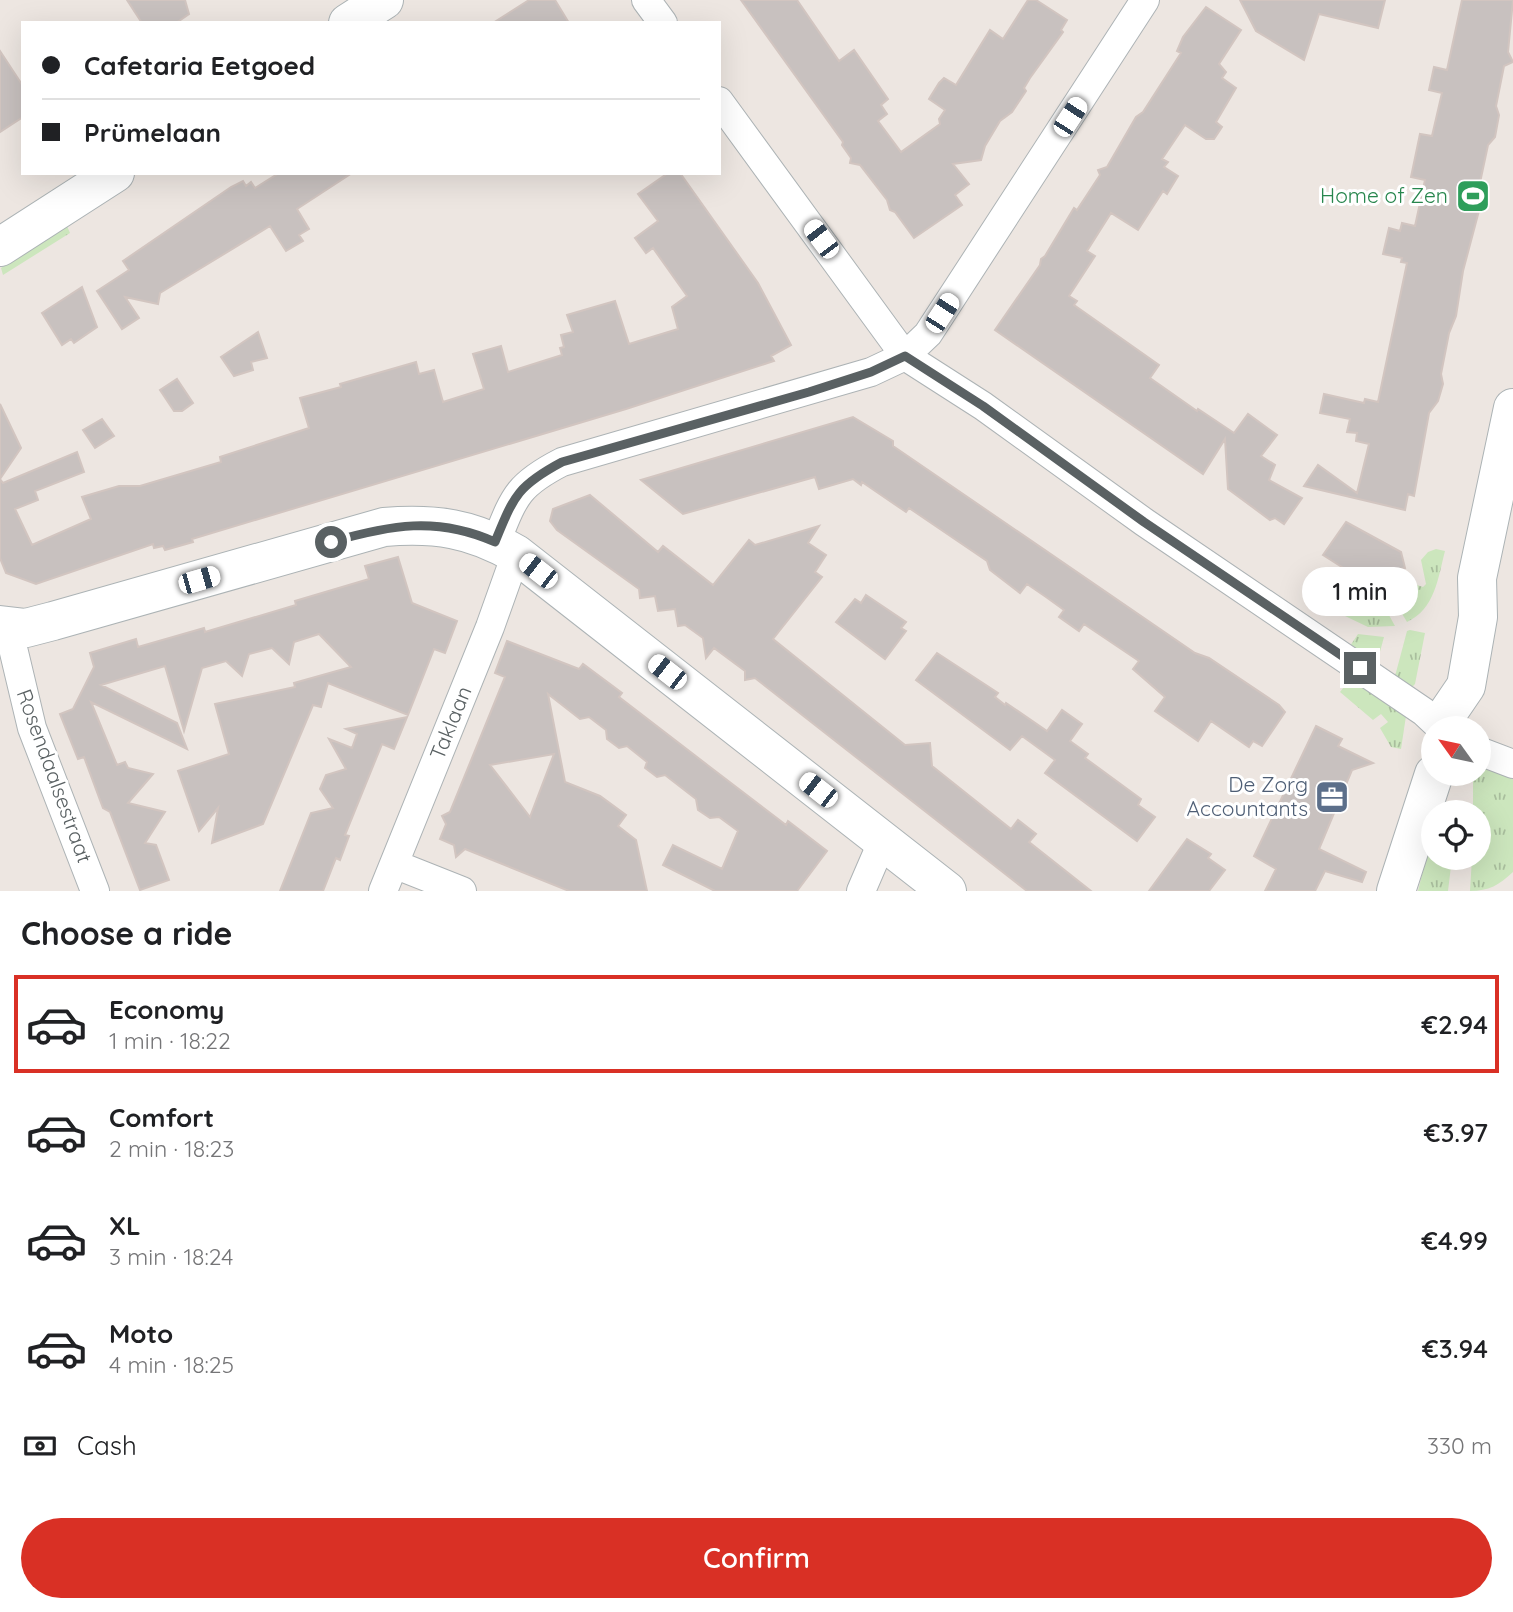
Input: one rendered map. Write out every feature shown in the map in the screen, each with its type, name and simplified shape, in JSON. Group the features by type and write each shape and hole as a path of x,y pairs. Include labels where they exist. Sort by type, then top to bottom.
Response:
{"street":[{"path":"351,21 384,0"},
{"path":"646,0 662,21"},
{"name":"Taklaan","path":"383,891 491,627 514,496 534,476 562,462 809,392 871,372 905,356 928,334 1145,0"},
{"path":"721,104 905,356 983,406 1144,522 1432,716"},
{"path":"0,247 112,175"},
{"path":"1448,716 1466,686 1478,617 1477,578 1513,408"},
{"path":"4,626 26,628 53,621 384,527 441,527 476,533 506,548 947,891"},
{"name":"Rosendaalsestraat","path":"4,626 32,728 94,891"},
{"path":"1491,756 1513,764"},
{"path":"1396,891 1430,786"},
{"path":"861,891 883,840"},
{"path":"394,864 462,891"}],"green space":[{"path":"67,226 70,233 3,275 1,268"},
{"path":"1436,549 1445,551 1434,592 1424,609 1407,622 1401,612 1402,597 1414,584 1423,587 1426,584 1421,560 1428,552"},
{"path":"1369,601 1384,606 1395,626 1368,627 1345,616 1355,603"},
{"path":"1407,631 1425,633 1415,684 1410,689 1394,680"},
{"path":"1358,634 1384,637 1375,670 1348,649"},
{"path":"1351,678 1406,716 1401,749 1391,747 1380,728 1388,722 1381,714 1373,720 1340,692"},
{"path":"1491,770 1513,779 1513,872 1493,886 1470,891 1471,870 1491,870 1491,800 1473,800 1473,786 1491,786"},
{"path":"1423,870 1451,870 1448,891 1418,891"}],"building":[{"path":"127,0 185,0 189,14 179,21 141,21"},
{"path":"529,0 555,0 568,21 496,21"},
{"path":"741,0 797,0 839,61 854,50 888,99 881,105 887,114 878,121 901,152 940,124 939,119 945,110 929,99 944,78 956,85 990,30 1003,39 1028,0 1036,0 1067,20 1061,30 1063,32 1024,88 1026,91 1012,112 1000,121 985,146 981,160 953,164 969,184 955,195 962,205 914,238 895,212 890,210 887,200 860,165 850,163 851,158 842,145 843,142"},
{"path":"1240,0 1385,0 1378,28 1319,14 1304,60 1256,31"},
{"path":"1462,0 1513,0 1508,52 1513,62 1504,66 1496,106 1499,115 1495,137 1488,145 1478,192 1480,207 1463,271 1456,316 1449,333 1441,374 1443,384 1438,401 1429,413 1414,496 1408,494 1405,510 1304,486 1318,465 1357,493 1369,444 1356,441 1357,433 1347,432 1350,419 1320,413 1324,394 1364,403 1365,399 1378,402 1407,263 1401,262 1402,258 1383,254 1389,228 1400,231 1402,223 1415,226 1425,180 1411,177 1420,134 1432,136 1442,93 1429,90 1434,67 1447,70"},
{"path":"1206,7 1241,30 1219,64 1226,72 1222,78 1236,88 1216,122 1222,127 1214,139 1206,139 1185,125 1162,159 1168,162 1164,167 1178,176 1167,194 1163,191 1138,230 1111,213 1087,251 1095,256 1069,296 1077,301 1074,305 1159,365 1150,378 1197,411 1198,409 1234,433 1248,414 1277,435 1261,456 1275,465 1269,480 1302,498 1284,524 1275,518 1270,520 1228,489 1225,439 1203,474 995,330 1040,265 1041,259 1074,208 1077,210 1100,175 1098,170 1107,167 1136,117 1143,112 1181,53 1177,51 1183,37"},
{"path":"0,51 21,83 21,118 0,132"},
{"path":"276,175 349,175 297,209 309,229 299,235 303,241 286,251 270,226 160,293 158,304 125,297 139,318 122,329 97,291 129,270 123,261 231,187 243,181 246,186 251,182 255,188"},
{"path":"665,175 681,175 758,283 791,345 771,356 774,361 626,409 192,539 193,542 165,550 163,546 154,548 153,544 36,584 6,573 0,558 0,479 3,483 77,452 84,472 35,491 38,500 15,509 32,545 91,519 82,497 119,486 140,486 221,462 220,457 309,428 300,398 341,387 340,384 416,362 419,374 434,370 443,402 484,389 473,354 501,346 508,372 562,355 560,348 564,347 561,335 573,332 567,315 615,301 629,344 678,329 672,307 687,296 653,248 646,253 635,238 658,221 638,194"},
{"path":"82,287 97,327 74,343 71,339 62,345 42,313"},
{"path":"258,332 267,358 251,362 253,370 234,376 221,357"},
{"path":"177,379 193,403 182,411 174,411 160,390"},
{"path":"0,404 21,448 0,479"},
{"path":"853,417 893,441 893,446 1195,653 1209,658 1279,705 1285,712 1262,746 1253,741 1249,747 1211,721 1198,741 1155,711 1165,697 1133,669 1139,661 1084,624 1079,631 1059,617 1064,610 1027,584 1020,593 990,570 987,561 909,508 906,512 862,482 861,485 853,479 819,489 815,477 683,514 641,480"},
{"path":"102,419 114,436 95,448 83,430"},
{"path":"590,495 658,552 663,546 713,585 749,540 755,545 819,526 808,543 826,555 815,572 822,577 773,639 905,745 930,743 932,766 1011,829 1018,820 1036,834 1029,842 1091,891 1027,891 755,678 745,680 745,671 714,648 706,658 703,638 685,625 678,626 675,609 658,611 655,596 640,598 639,589 557,530 550,521 553,509"},
{"path":"1346,522 1401,552 1405,568 1396,570 1383,593 1323,555"},
{"path":"398,557 412,603 457,621 445,653 434,649 408,715 328,683 321,707 313,705 263,824 212,843 218,808 199,831 178,771 229,754 215,704 295,687 294,683 351,667 319,634 294,642 289,664 272,648 249,654 242,676 226,661 202,668 184,731 165,666 101,685 177,723 187,749 91,702 117,765 125,762 128,768 153,774 128,803 165,812 145,843 156,845 169,880 140,890 110,812 103,808 84,757 78,759 60,714 73,709 94,667 90,653 136,639 138,647 204,628 205,632 296,605 295,601 369,579 365,566"},
{"path":"866,595 906,622 901,628 906,631 885,659 836,622 855,599 861,603"},
{"path":"507,641 579,669 583,664 622,693 619,697 710,767 786,825 788,821 827,851 797,891 715,891 663,865 673,845 722,869 738,831 719,817 710,818 698,810 696,799 665,775 657,777 645,768 647,762 627,746 619,748 607,739 606,730 589,717 580,719 548,694 565,782 600,796 626,815 618,826 636,840 647,891 569,891 465,849 456,857 454,845 440,839 446,824 442,816 450,812 505,677 495,673","holes":["554,754 530,817 490,765"]},
{"path":"937,653 998,693 995,697 1005,705 1006,703 1047,731 1062,710 1082,724 1070,741 1088,754 1085,758 1141,799 1138,805 1155,817 1137,841 1045,773 1055,760 1022,736 1010,750 916,680"},
{"path":"407,717 394,749 382,744 345,835 349,836 340,860 336,858 323,891 280,891 311,813 333,808 320,789 326,775 346,769 329,739 352,748 357,734 346,729"},
{"path":"1316,726 1342,739 1338,746 1373,763 1352,770 1319,849 1366,872 1362,882 1325,871 1315,891 1265,891 1276,869 1254,856"},
{"path":"1187,839 1211,854 1208,858 1225,870 1209,891 1149,891"}],"place":[{"name":"Home of Zen","path":"1473,196"},
{"name":"De Zorg Accountants","path":"1332,797"}],"route":[{"path":"331,542 384,527 417,525 476,533 495,542 514,496 534,476 562,462 809,392 871,372 905,356 983,406 1144,522 1360,668"}]}
